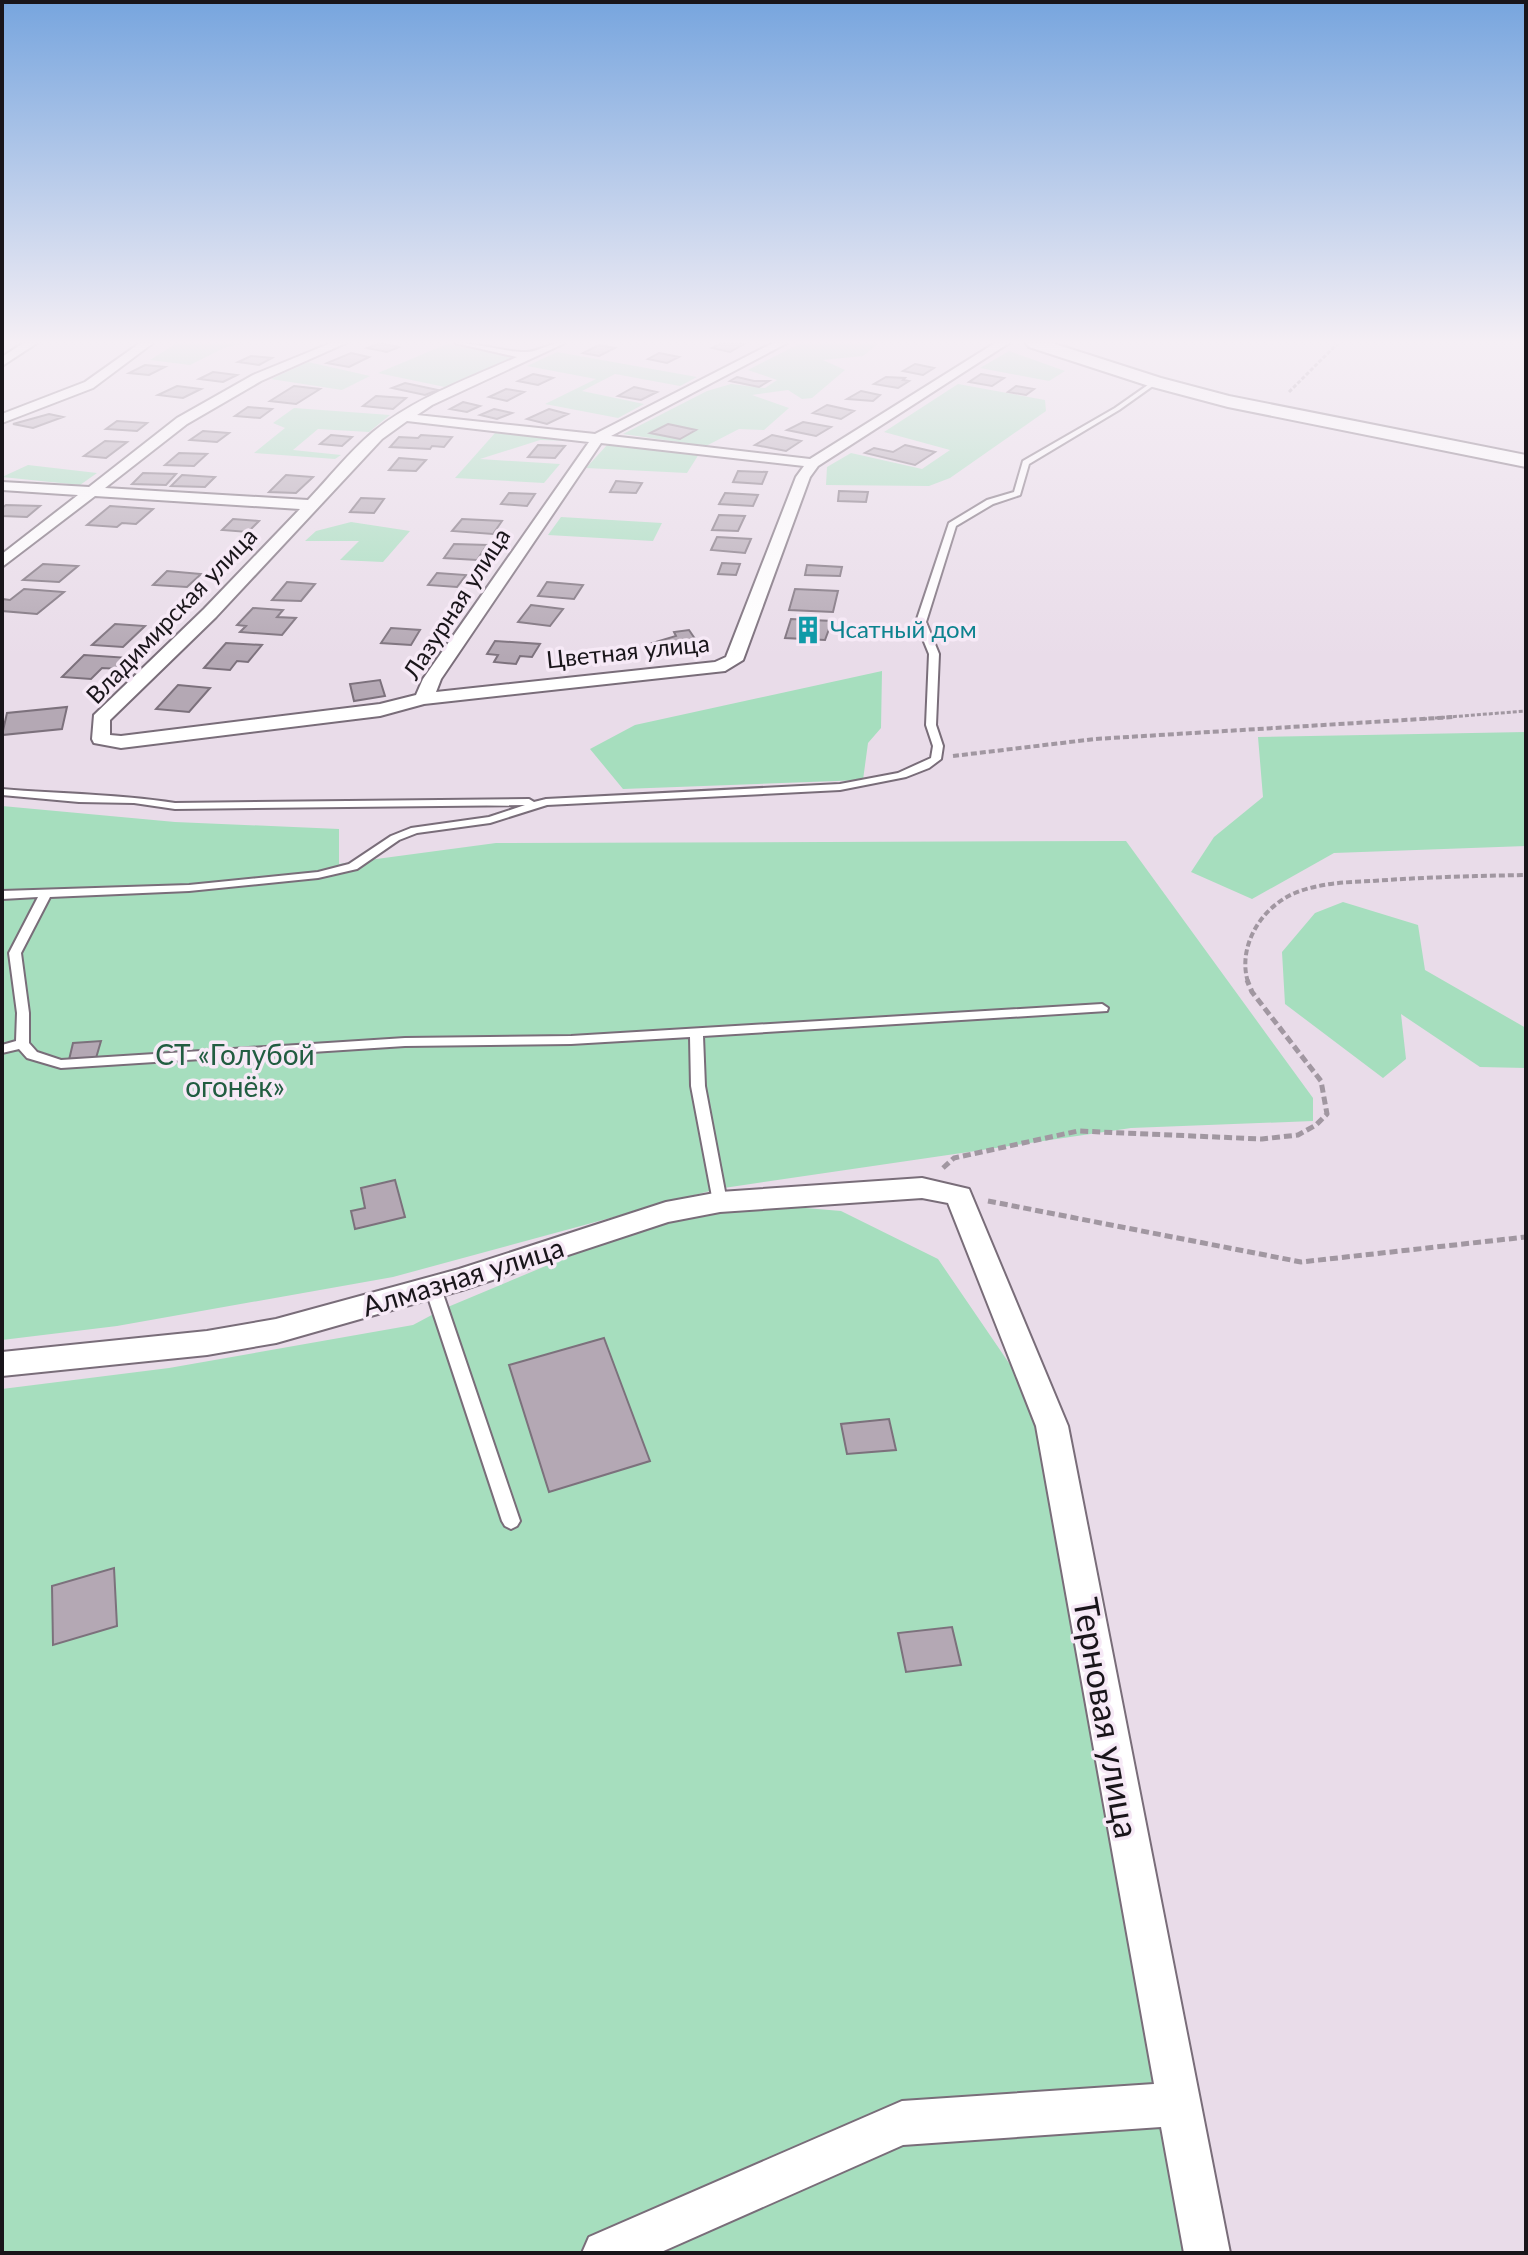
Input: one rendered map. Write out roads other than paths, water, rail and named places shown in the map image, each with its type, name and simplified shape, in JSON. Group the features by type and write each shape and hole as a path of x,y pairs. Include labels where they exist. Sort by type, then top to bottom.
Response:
{"street":[{"path":"2,562 147,448"},
{"name":"Владимирская улица","path":"101,739 101,719 210,613 365,448"},
{"name":"Лазурная улица","path":"101,739 137,741 380,710 424,699 432,679 591,448"},
{"path":"686,448 813,463 836,448"},
{"path":"1462,448 1526,461"},
{"name":"Цветная улица","path":"424,699 719,667 734,660 803,477 813,463"},
{"path":"2,486 310,505"},
{"name":"Алмазная улица","path":"2,1364 207,1343 276,1331 433,1288 666,1212 720,1202 922,1188 959,1196"},
{"name":"Терновая улица","path":"959,1196 1052,1426 1207,2253"},
{"path":"605,2253 902,2123 1177,2104"}],"lane":[{"path":"2,792 134,800 175,806 546,802 840,787 872,783 922,769 936,759 938,746 931,725 934,654 921,622 952,525 990,502 1017,493 1026,463 1051,448"},
{"path":"2,895 189,888 318,875 353,867 395,838 415,830 490,820 546,802"},
{"path":"47,892 8,954 23,1013 22,1044 32,1055 61,1064 405,1042 571,1040 1102,1008"},
{"path":"696,1032 698,1086 720,1202"},
{"path":"2,1049 22,1044"},
{"path":"433,1288 511,1521"}],"place":[{"name":"Чсатный дом","path":"808,630"}],"park label":[{"name":"СТ «Голубой огонёк»","path":"235,1071"}]}
